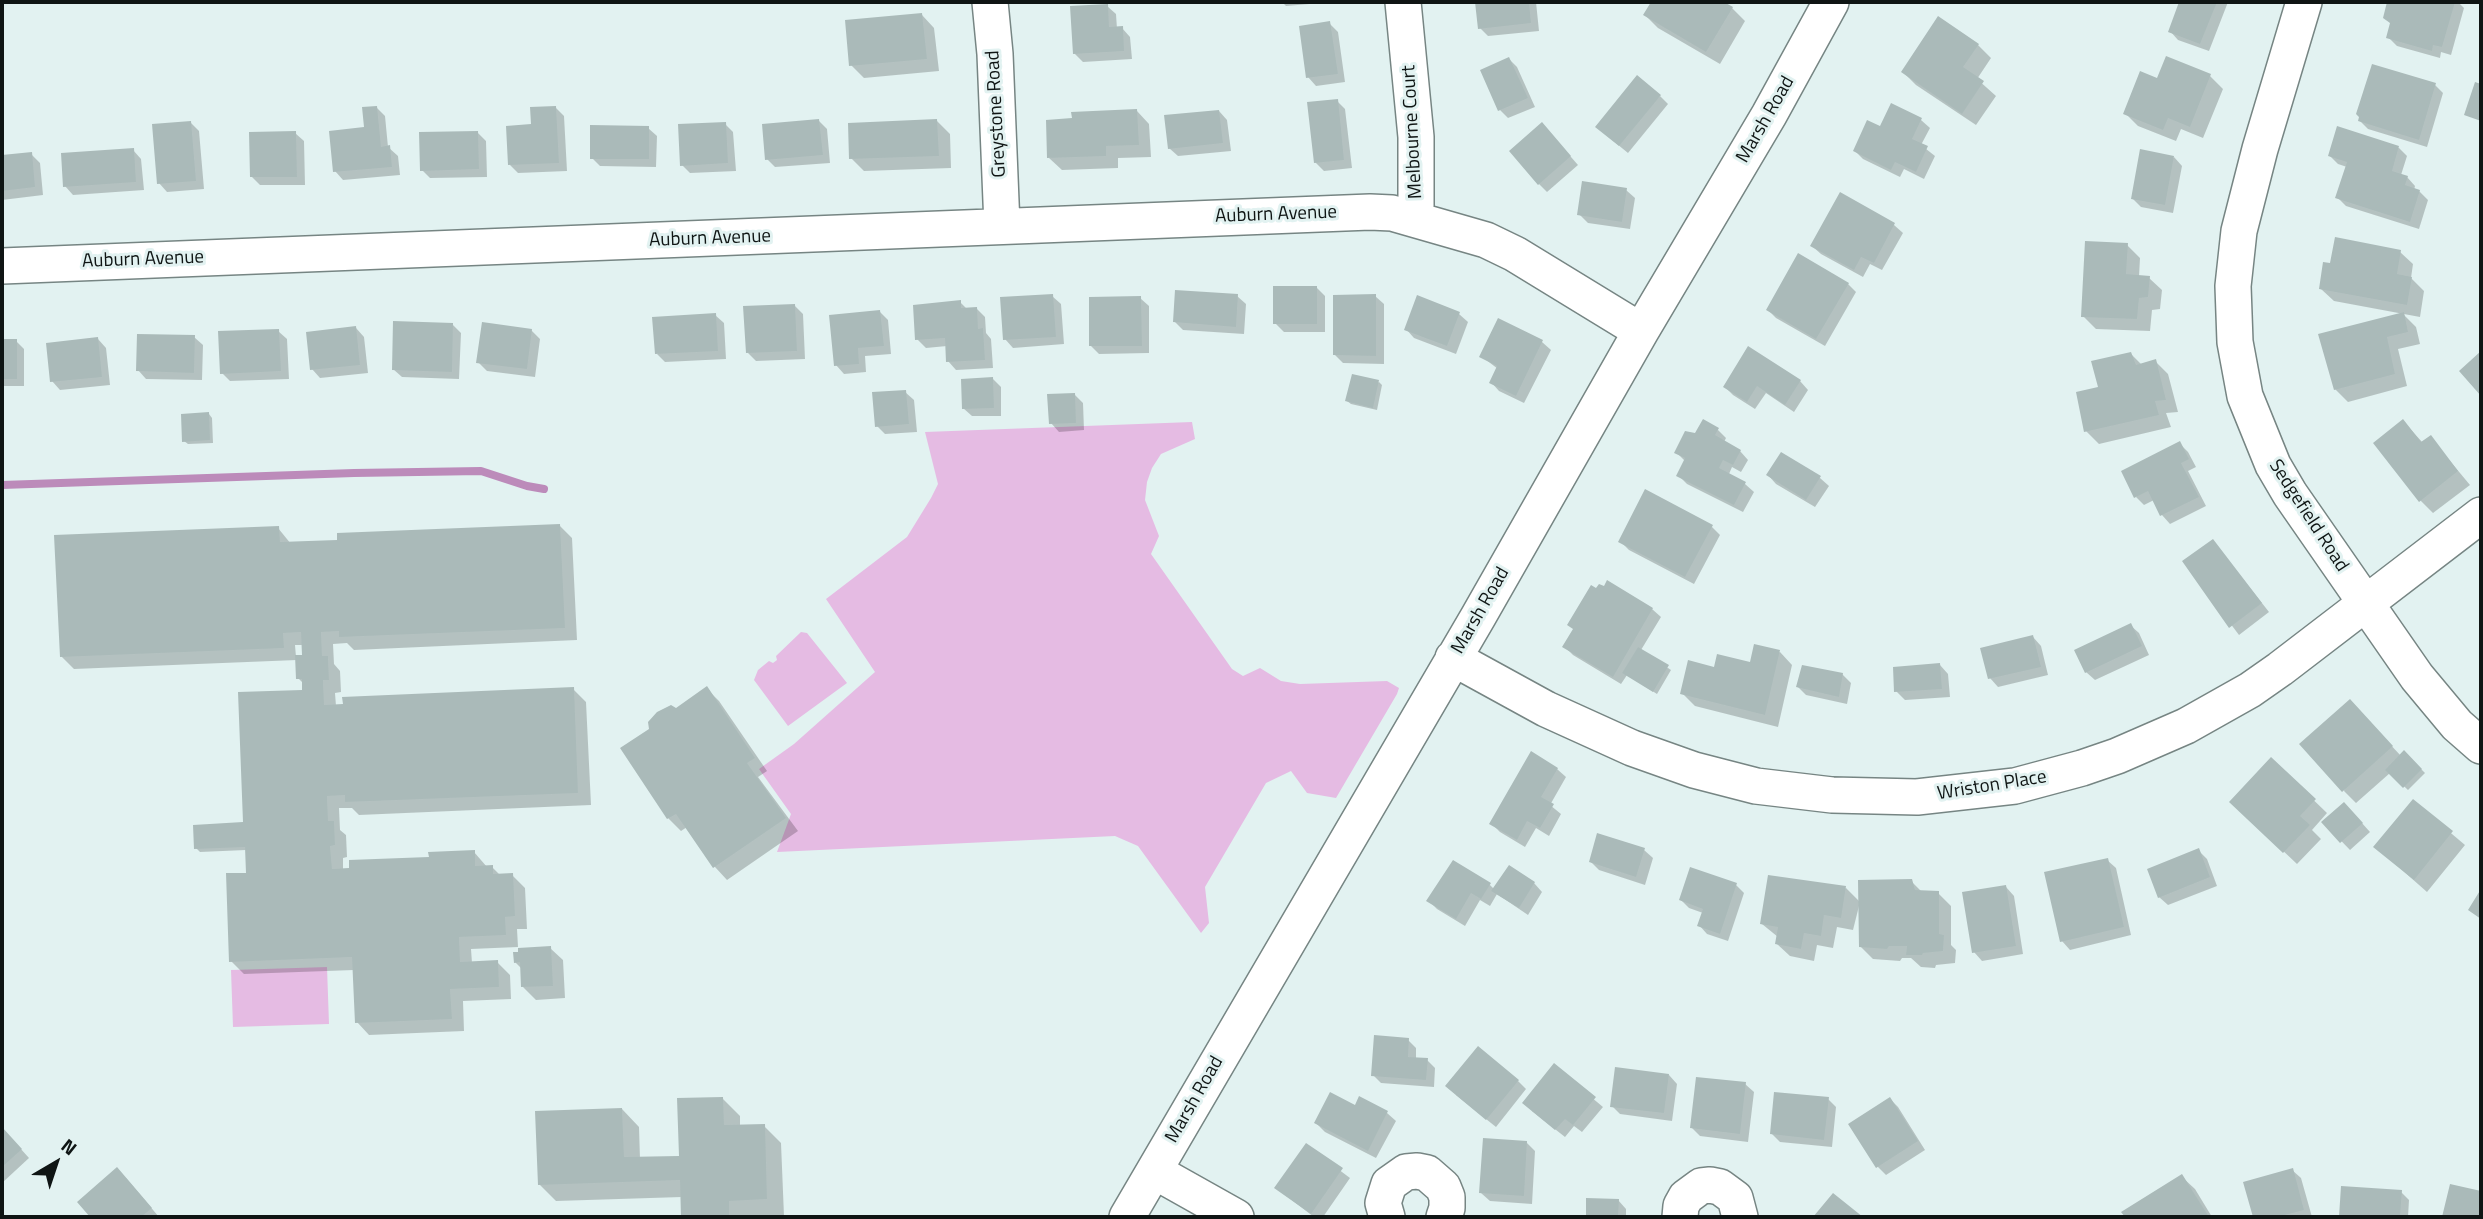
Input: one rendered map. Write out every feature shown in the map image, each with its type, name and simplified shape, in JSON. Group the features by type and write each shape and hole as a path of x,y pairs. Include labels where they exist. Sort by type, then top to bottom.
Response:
{"street":[{"name":"Greystone Road","path":"989,2 995,54 1002,226"},
{"name":"Melbourne Court","path":"1403,2 1416,137 1416,219 1486,240 1515,254 1641,331"},
{"name":"Marsh Road","path":"1127,1217 1769,115 1831,2"},
{"name":"Sedgefield Road","path":"2304,2 2260,149 2239,231 2233,286 2235,342 2245,396 2273,465 2290,494 2417,677 2458,725 2481,746"},
{"name":"Auburn Avenue","path":"2,266 1370,212 1392,213 1416,219"},
{"name":"Wriston Place","path":"1453,658 1546,709 1632,748 1694,770 1756,786 1832,795 1917,797 2015,786 2082,768 2151,741 2186,726 2250,690 2481,515"},
{"path":"1154,1171 1236,1217"},
{"path":"1387,1217 1383,1203 1389,1184 1406,1172 1416,1171 1427,1173 1443,1187 1447,1197 1444,1217"},
{"path":"1680,1217 1681,1206 1686,1197 1701,1186 1710,1185 1728,1191 1739,1207 1740,1217"}],"shaded area":[{"path":"1192,422 1195,439 1161,454 1147,482 1145,500 1159,536 1151,554 1232,669 1243,676 1260,668 1281,681 1300,684 1387,681 1399,688 1336,798 1307,793 1291,771 1266,783 1205,887 1209,923 1201,933 1138,846 1115,836 777,852 791,814 759,769 794,744 875,672 826,599 907,537 931,498 938,484 925,432"},
{"path":"801,632 807,633 847,683 788,726 754,680 758,670 769,661 773,663 777,660 776,656"},
{"path":"327,967 329,1024 233,1027 231,970"}],"building":[{"path":"1475,2 1529,2 1531,23 1478,29"},
{"path":"1651,2 1724,2 1733,7 1706,52 1643,15"},
{"path":"2179,2 2217,2 2200,44 2168,32"},
{"path":"2387,2 2455,2 2442,47 2433,45 2432,51 2386,38 2390,23 2383,18"},
{"path":"1108,4 1109,27 1123,26 1124,51 1073,54 1070,6"},
{"path":"922,13 927,59 849,66 845,20"},
{"path":"1938,16 1979,44 1963,67 1984,81 1962,114 1901,72"},
{"path":"1330,21 1338,74 1306,78 1299,26"},
{"path":"2166,56 2211,74 2190,127 2168,118 2163,130 2123,114 2140,71 2157,78"},
{"path":"1509,57 1528,98 1498,111 1480,70"},
{"path":"2372,64 2436,83 2419,140 2358,121 2356,114"},
{"path":"1637,75 1661,95 1619,146 1595,127"},
{"path":"2475,82 2481,84 2481,121 2464,115"},
{"path":"1338,99 1344,160 1314,163 1307,102"},
{"path":"1891,103 1922,118 1912,139 1928,146 1916,172 1895,162 1891,170 1853,151 1867,120 1880,126"},
{"path":"377,106 381,147 390,145 392,167 333,172 329,131 364,127 362,107"},
{"path":"556,106 559,163 508,165 506,126 531,124 530,107"},
{"path":"1137,109 1139,145 1106,146 1106,156 1047,158 1046,120 1072,118 1071,112"},
{"path":"1219,110 1223,143 1168,149 1164,115"},
{"path":"819,119 823,155 765,160 762,124"},
{"path":"937,119 939,156 849,159 848,123"},
{"path":"191,121 196,181 157,184 152,124"},
{"path":"726,122 728,163 680,166 678,124"},
{"path":"1542,122 1571,156 1538,185 1509,151"},
{"path":"590,125 649,126 649,159 590,159"},
{"path":"2337,126 2399,146 2392,171 2408,176 2405,185 2420,190 2410,222 2335,198 2347,162 2328,156"},
{"path":"296,131 297,177 250,177 249,132"},
{"path":"478,131 479,169 420,171 419,132"},
{"path":"134,148 136,182 63,187 61,153"},
{"path":"2140,149 2174,156 2165,205 2131,199"},
{"path":"32,152 35,187 2,191 2,155"},
{"path":"1582,181 1627,188 1622,222 1577,215"},
{"path":"1840,192 1895,223 1874,263 1861,257 1854,270 1810,246"},
{"path":"2335,237 2401,250 2397,274 2412,277 2407,305 2319,289 2323,262 2330,263"},
{"path":"2085,241 2128,243 2126,274 2150,276 2148,297 2139,298 2137,319 2081,317"},
{"path":"1798,253 1849,283 1816,339 1766,310"},
{"path":"1273,286 1317,286 1317,324 1273,324"},
{"path":"1175,290 1238,294 1236,327 1173,322"},
{"path":"1053,294 1056,337 1003,340 1000,297"},
{"path":"1376,294 1376,356 1333,355 1333,295"},
{"path":"1417,295 1460,312 1447,346 1404,330"},
{"path":"1141,296 1142,346 1089,346 1089,297"},
{"path":"961,300 961,308 977,307 978,329 983,328 985,360 946,362 945,338 915,340 913,305"},
{"path":"795,304 797,351 746,353 743,306"},
{"path":"880,310 884,346 858,348 859,364 834,366 829,315"},
{"path":"2404,312 2408,332 2387,337 2395,374 2334,390 2318,334"},
{"path":"716,313 718,351 655,354 652,317"},
{"path":"1498,318 1543,340 1516,396 1489,383 1497,366 1479,357"},
{"path":"393,321 453,323 452,372 392,370"},
{"path":"482,322 532,329 527,369 476,363"},
{"path":"356,326 360,365 310,370 306,332"},
{"path":"279,329 281,371 220,374 218,331"},
{"path":"137,334 195,335 194,373 136,371"},
{"path":"98,337 102,377 50,382 46,343"},
{"path":"2,339 17,339 17,379 2,379"},
{"path":"1748,346 1801,380 1785,405 1757,386 1747,402 1723,387"},
{"path":"2481,351 2481,396 2459,371"},
{"path":"2131,352 2136,365 2156,359 2166,400 2155,401 2159,415 2084,432 2076,392 2098,387 2091,361"},
{"path":"1352,374 1379,380 1373,408 1345,401"},
{"path":"993,377 994,408 962,409 961,379"},
{"path":"906,390 909,424 875,427 872,392"},
{"path":"1075,393 1076,423 1049,424 1047,394"},
{"path":"209,412 210,440 182,442 181,414"},
{"path":"1703,419 1719,428 1715,435 1741,450 1733,465 1723,460 1719,468 1746,482 1734,505 1676,476 1685,458 1674,453 1685,431 1695,433"},
{"path":"2403,419 2421,442 2431,435 2458,471 2419,502 2373,443"},
{"path":"2180,441 2189,459 2181,463 2199,497 2160,516 2148,491 2134,498 2121,471"},
{"path":"1781,452 1821,476 1806,500 1766,475"},
{"path":"1645,489 1713,525 1685,577 1618,542"},
{"path":"560,524 565,628 339,637 339,631 321,632 322,656 328,656 329,680 323,680 324,705 343,704 342,697 574,687 578,793 345,802 345,795 327,796 328,821 334,821 335,845 330,846 332,869 349,868 349,860 429,857 428,852 475,850 475,866 493,865 493,874 513,873 515,916 505,917 506,935 459,937 460,962 498,960 499,987 450,989 452,1019 355,1023 352,957 229,962 226,873 246,873 245,847 194,849 193,825 243,822 238,692 302,690 302,679 296,679 295,655 302,655 301,632 283,633 284,648 60,657 54,535 279,526 280,542 337,540 337,533"},
{"path":"2213,539 2262,603 2229,628 2182,561"},
{"path":"1607,580 1653,608 1613,677 1562,647 1573,629 1567,625 1591,585 1596,588 1599,584 1604,586"},
{"path":"2131,623 2142,646 2085,673 2074,650"},
{"path":"2033,635 2041,667 1988,679 1980,648"},
{"path":"1754,644 1780,650 1765,715 1680,694 1688,660 1714,667 1717,654 1750,662"},
{"path":"1638,647 1669,665 1653,692 1622,673"},
{"path":"1940,663 1942,689 1894,692 1893,667"},
{"path":"1802,665 1843,673 1839,697 1796,687"},
{"path":"707,686 755,758 747,763 786,818 713,868 676,814 667,819 620,748 649,729 648,722 657,712 671,705 676,708"},
{"path":"2350,699 2393,746 2342,792 2299,744"},
{"path":"2404,750 2422,769 2403,788 2385,770"},
{"path":"1531,751 1558,768 1541,797 1554,804 1540,828 1527,821 1517,840 1489,824"},
{"path":"2271,757 2316,799 2300,816 2310,825 2283,853 2229,802"},
{"path":"2413,799 2453,831 2414,880 2373,847"},
{"path":"2344,802 2363,823 2340,843 2321,822"},
{"path":"1597,833 1645,848 1636,877 1589,862"},
{"path":"2199,848 2210,877 2158,898 2147,869"},
{"path":"2108,858 2124,927 2060,942 2044,872"},
{"path":"1453,860 1491,883 1481,899 1471,893 1456,919 1426,901"},
{"path":"1509,865 1535,882 1519,908 1491,891"},
{"path":"1690,867 1737,883 1720,934 1697,926 1703,909 1679,900"},
{"path":"1768,875 1846,886 1841,918 1824,915 1821,936 1804,933 1801,949 1775,944 1778,927 1760,924"},
{"path":"1912,879 1915,890 1939,891 1939,934 1944,935 1943,951 1906,955 1907,946 1889,946 1887,949 1859,947 1858,880"},
{"path":"2006,885 2016,946 1972,953 1962,892"},
{"path":"2481,889 2481,919 2468,910"},
{"path":"551,946 553,986 521,987 520,962 514,963 513,952 518,952 518,948"},
{"path":"1374,1035 1409,1038 1408,1057 1428,1058 1426,1080 1371,1076"},
{"path":"1478,1046 1519,1080 1486,1120 1445,1086"},
{"path":"1554,1063 1596,1097 1573,1125 1565,1119 1555,1130 1522,1103"},
{"path":"1615,1067 1669,1074 1664,1113 1610,1107"},
{"path":"1696,1077 1746,1082 1740,1134 1690,1128"},
{"path":"1330,1092 1355,1105 1359,1096 1388,1111 1368,1151 1314,1123"},
{"path":"1774,1092 1829,1097 1824,1140 1770,1134"},
{"path":"723,1097 724,1125 765,1124 767,1199 729,1201 729,1217 681,1217 680,1180 538,1185 535,1111 622,1108 624,1157 679,1156 677,1098"},
{"path":"1890,1097 1918,1141 1876,1168 1848,1124"},
{"path":"2,1127 22,1149 2,1167"},
{"path":"1483,1138 1527,1141 1524,1196 1479,1193"},
{"path":"1306,1143 1343,1168 1311,1214 1274,1188"},
{"path":"117,1167 152,1208 141,1217 90,1217 77,1202"},
{"path":"2293,1168 2304,1210 2277,1217 2253,1217 2243,1182"},
{"path":"2182,1174 2209,1217 2125,1217 2121,1212"},
{"path":"2450,1184 2481,1191 2481,1217 2442,1217"},
{"path":"2341,1186 2402,1190 2400,1217 2339,1217"},
{"path":"1833,1193 1863,1217 1813,1217"},
{"path":"1586,1198 1619,1199 1618,1217 1586,1217"}],"waterway":[{"path":"2,485 481,471 544,489"}]}
